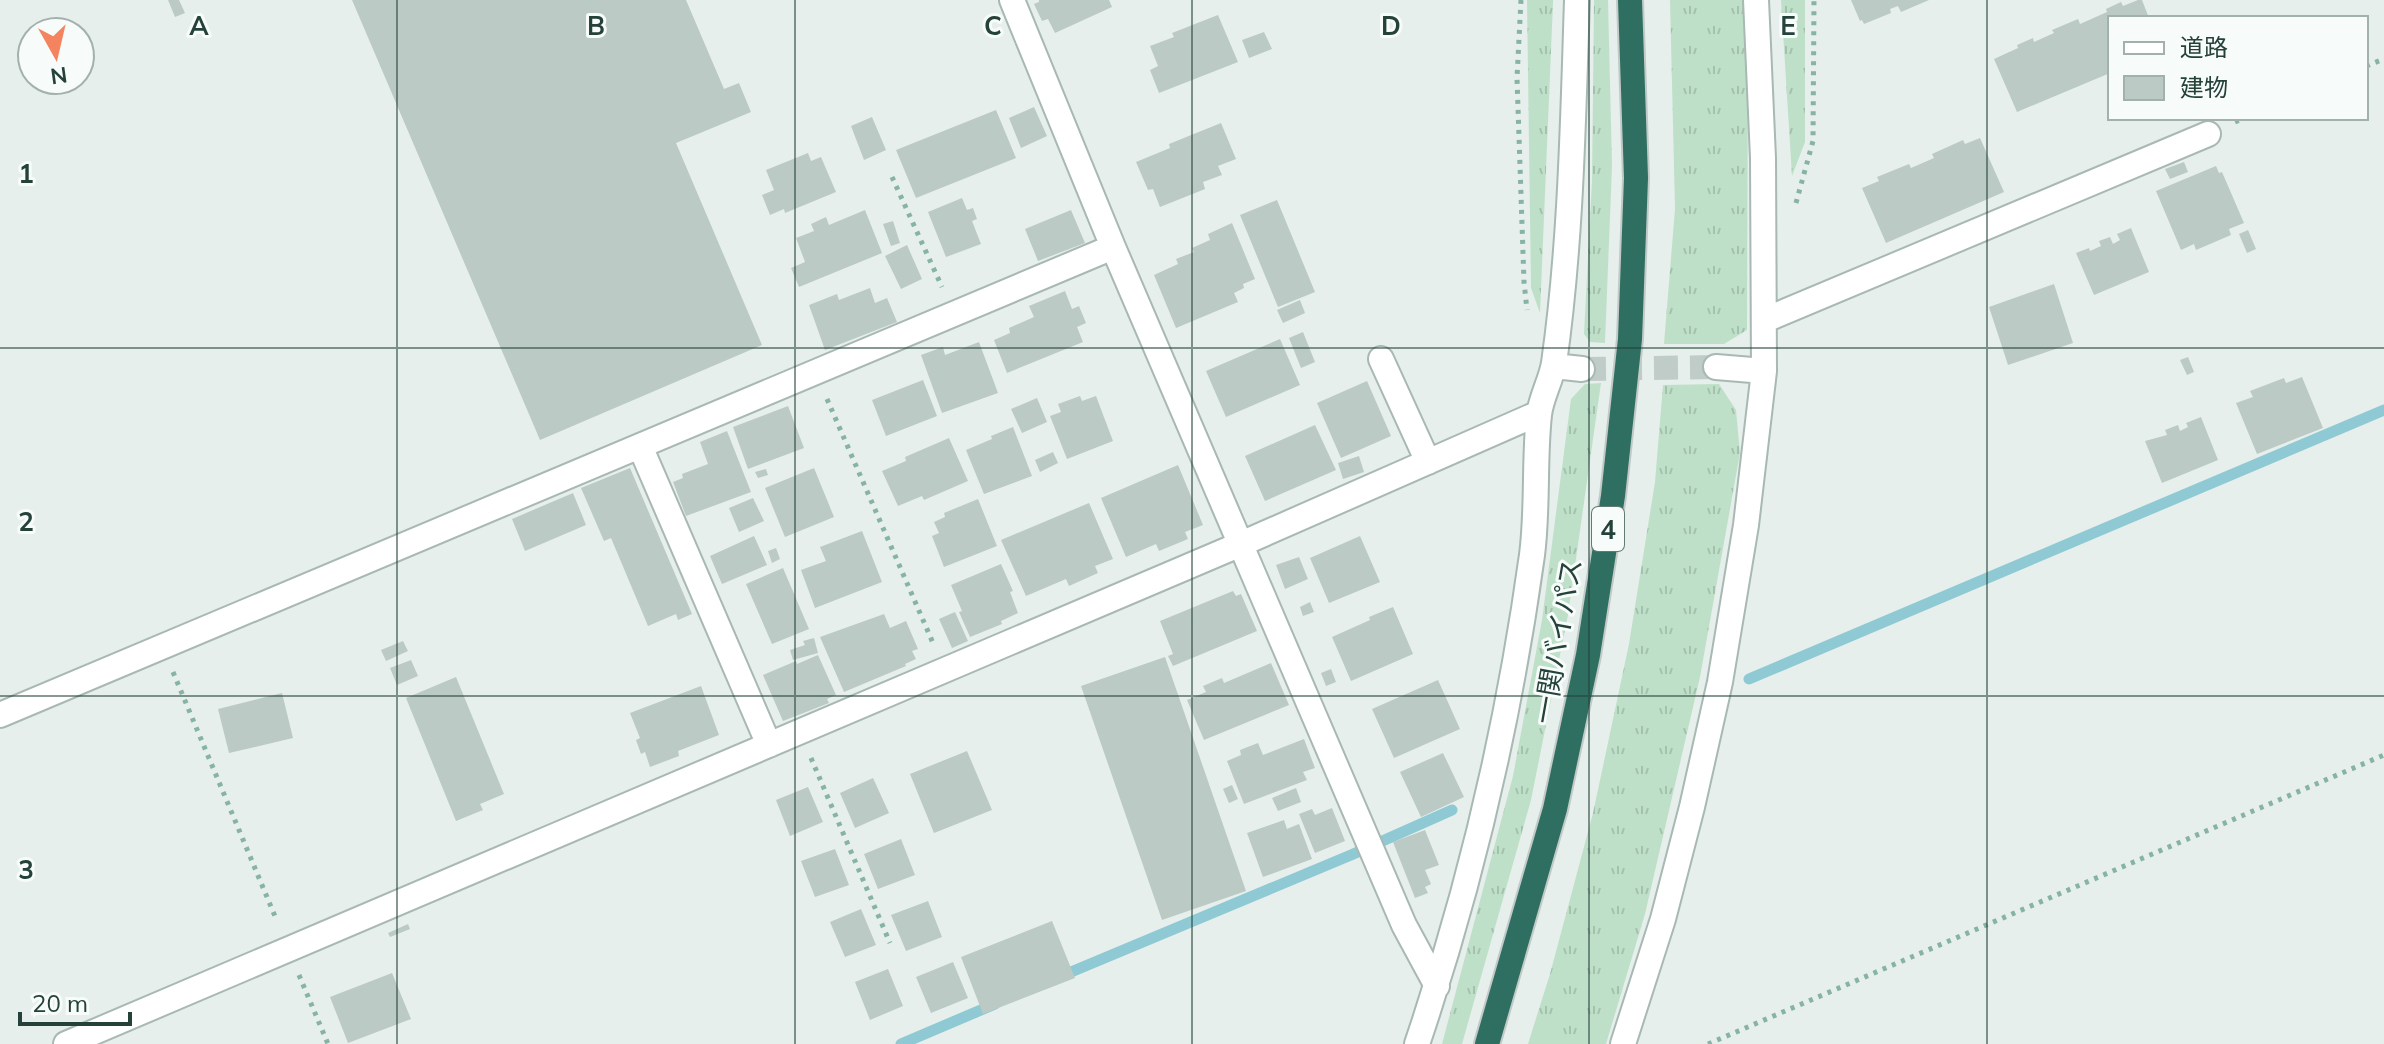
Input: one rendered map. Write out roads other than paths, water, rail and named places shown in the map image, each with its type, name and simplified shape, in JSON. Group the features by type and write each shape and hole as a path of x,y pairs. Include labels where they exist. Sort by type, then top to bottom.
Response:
{"highway":[{"name":"一関バイパス","path":"1487,1044 1555,809 1588,655 1613,496 1630,339 1636,193 1630,0"}],"street":[{"path":"1012,0 1113,247 1404,925 1437,986"},
{"path":"1417,1044 1437,986 1474,852 1508,699 1532,551 1539,413 1554,366 1569,225 1577,0"},
{"path":"1623,1044 1663,919 1692,807 1720,682 1746,525 1764,371 1765,320 1756,0"},
{"path":"1765,320 2208,134"},
{"path":"0,715 1113,247"},
{"path":"1381,359 1428,462"},
{"path":"1554,366 1582,369"},
{"path":"1716,367 1764,371"},
{"path":"66,1044 1241,544 1539,413"},
{"path":"640,446 769,745"}],"waterway":[{"path":"1749,679 2384,410"},
{"path":"1059,977 1452,810"},
{"path":"901,1044 995,1004"}],"tunnel":[{"path":"1582,369 1716,367"}]}
